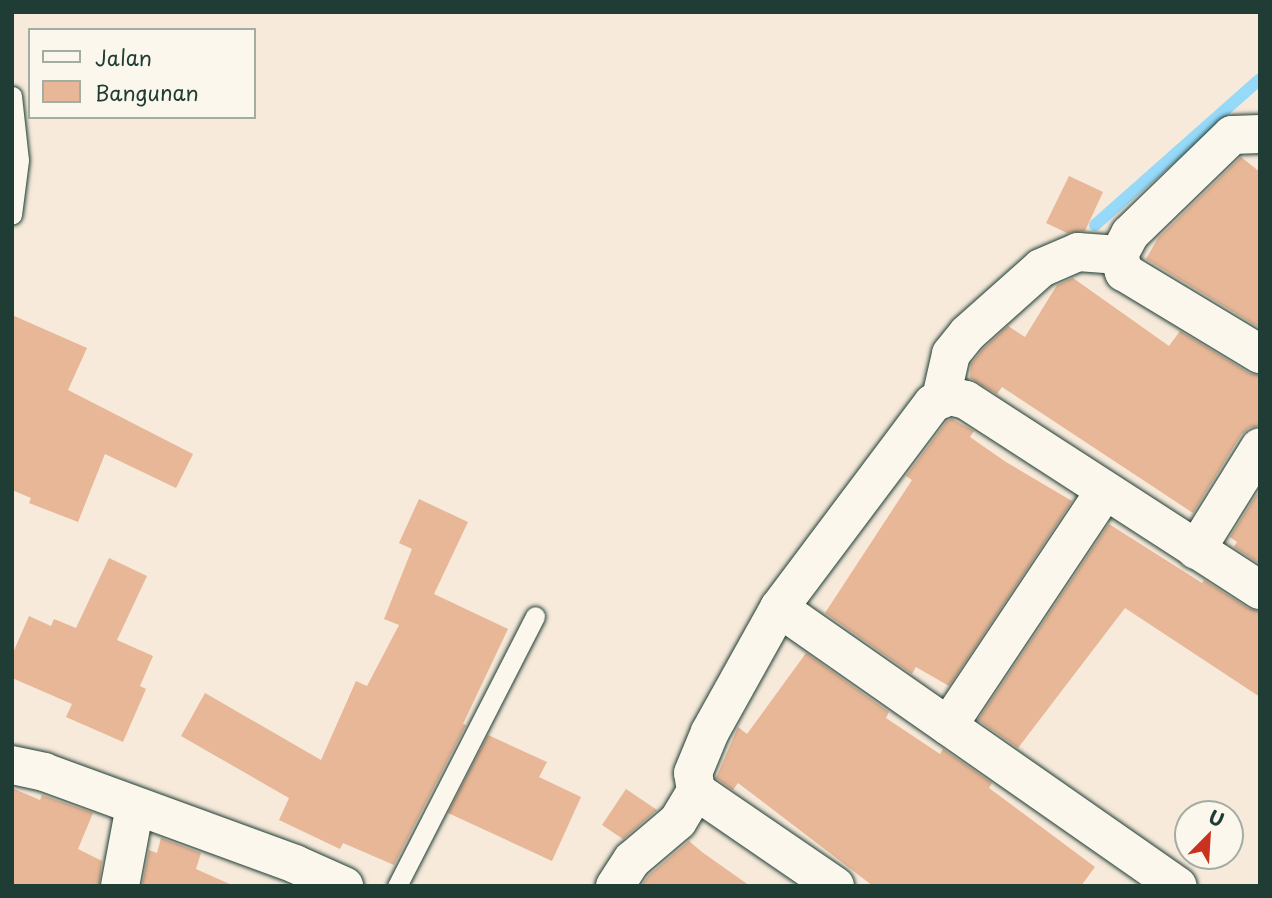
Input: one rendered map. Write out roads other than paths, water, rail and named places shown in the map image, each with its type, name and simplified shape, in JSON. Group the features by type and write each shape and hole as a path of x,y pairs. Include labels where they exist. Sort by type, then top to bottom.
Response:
{"street":[{"path":"1260,134 1232,135 1130,234 1119,255 1124,272 1260,354"},
{"path":"941,398 951,354 967,334 1041,268 1078,252 1119,255"},
{"path":"615,886 632,860 678,821 696,791 693,773 710,732 779,608 933,403 941,398 966,400 1104,492 1260,590"},
{"path":"1196,550 1260,447"},
{"path":"948,726 1104,492"},
{"path":"779,608 1178,886"},
{"path":"12,765 44,772 344,886"},
{"path":"696,791 835,886"},
{"path":"120,886 135,806"}],"lane":[{"path":"12,96 19,160 12,215"},
{"path":"397,886 535,617"}],"waterway":[{"path":"1095,225 1260,79"}]}
